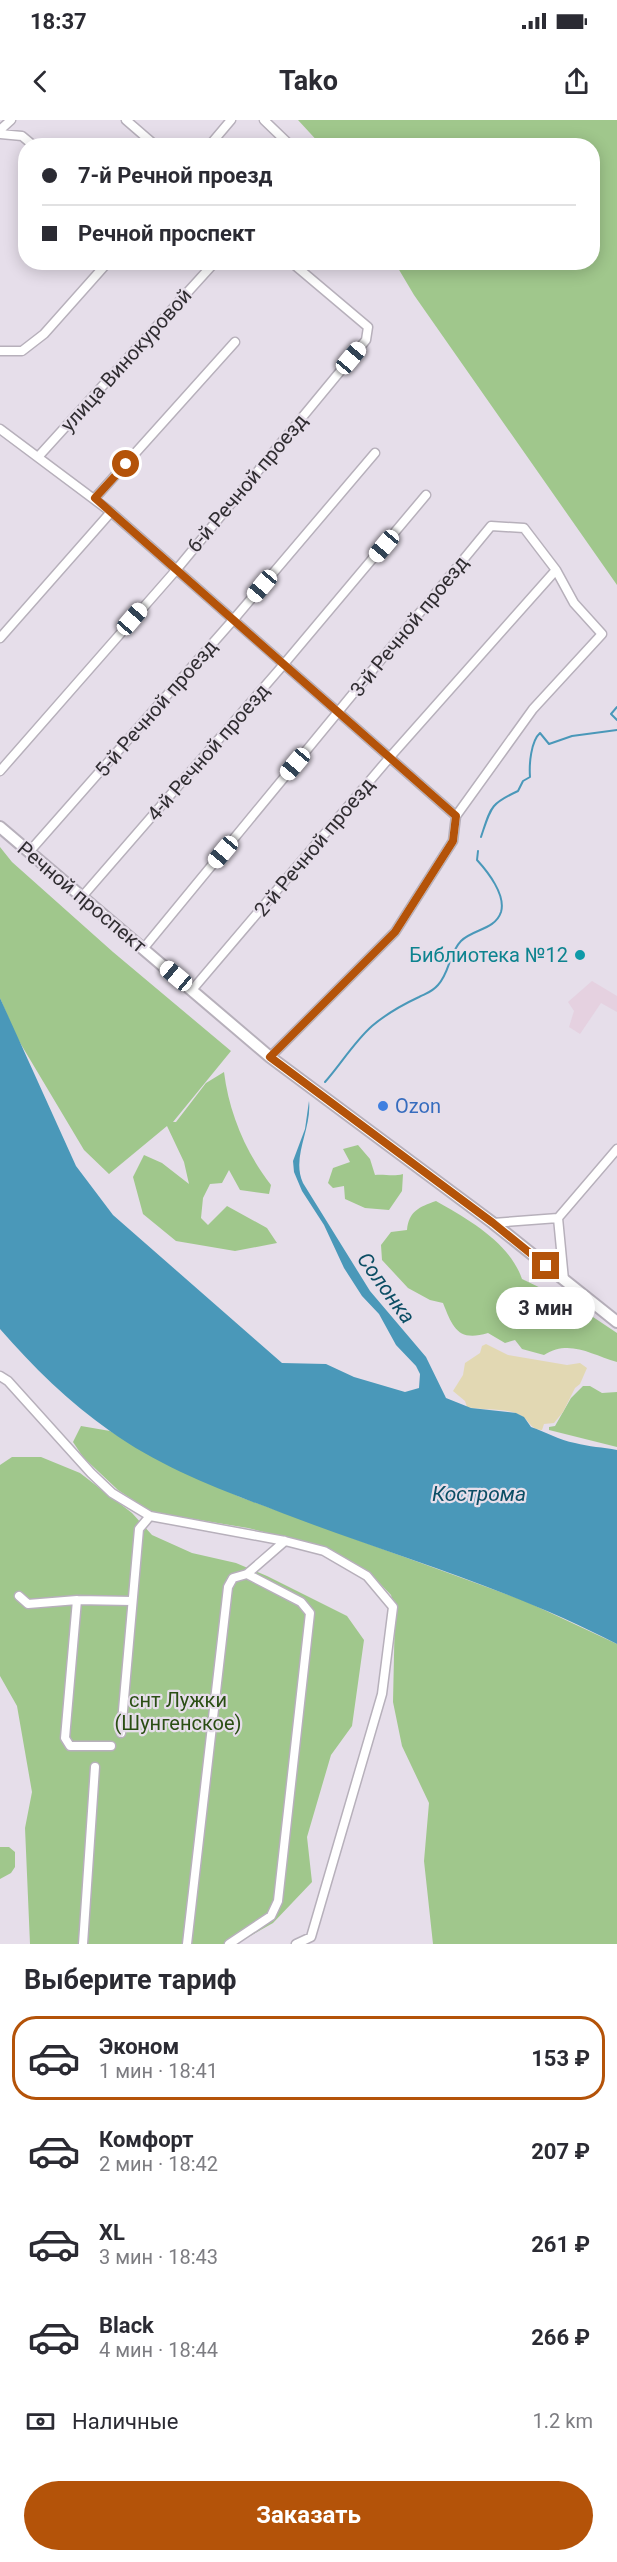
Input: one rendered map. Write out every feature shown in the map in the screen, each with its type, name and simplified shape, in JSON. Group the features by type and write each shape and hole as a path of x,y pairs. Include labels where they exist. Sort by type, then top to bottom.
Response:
{"street":[{"path":"0,132 11,120"},
{"path":"126,120 147,138"},
{"path":"216,138 231,120"},
{"path":"264,120 283,138"},
{"path":"0,132 24,138"},
{"path":"0,351 22,351 44,334 101,270"},
{"name":"улица Винокуровой","path":"38,457 208,270"},
{"name":"6-й Речной проезд","path":"0,771 177,569 366,340 368,327 300,270"},
{"path":"95,498 235,342"},
{"path":"0,429 95,498 456,816"},
{"name":"5-й Речной проезд","path":"29,852 234,619 375,453"},
{"name":"4-й Речной проезд","path":"81,898 284,664 426,495"},
{"path":"0,638 111,512"},
{"name":"3-й Речной проезд","path":"143,949 491,526 524,528 556,570"},
{"path":"270,1057 395,932 453,841 456,816 533,709 602,634 574,603 556,570"},
{"name":"2-й Речной проезд","path":"192,990 390,757 556,570"},
{"name":"Речной проспект","path":"0,827 270,1057 493,1223 617,1322"},
{"path":"493,1223 558,1218 617,1149"},
{"path":"558,1218 564,1281"},
{"path":"0,1376 8,1381 112,1493 150,1516 285,1541 324,1551 367,1576 393,1607 382,1694 311,1937 296,1944"},
{"path":"121,1732 139,1529 150,1516"},
{"path":"187,1944 228,1587 233,1578 247,1575 285,1541"},
{"path":"229,1944 271,1916 278,1901 310,1613 301,1602 247,1575"},
{"path":"19,1596 28,1604 77,1600 132,1601"},
{"path":"77,1600 65,1738 70,1746 111,1746"},
{"path":"83,1944 95,1767"}],"shaded area":[{"path":"592,981 617,996 617,1012 601,1003 580,1034 569,1027 574,1011 568,1002"}],"green space":[{"path":"298,120 617,120 617,585 414,295 399,270 600,270 600,138 315,138"},
{"path":"0,847 12,862 113,952 231,1051 173,1122 176,1122 206,1083 224,1072 234,1117 240,1132 254,1160 271,1185 269,1194 240,1190 229,1170 222,1183 210,1184 203,1198 201,1218 208,1225 227,1206 267,1228 277,1243 235,1251 176,1241 143,1214 133,1177 144,1155 162,1163 189,1184 184,1162 167,1126 109,1174 84,1150 16,1036 0,998"},
{"path":"358,1145 370,1159 375,1175 403,1174 402,1191 389,1210 365,1208 345,1199 344,1186 333,1188 328,1183 333,1168 350,1162 343,1149"},
{"path":"436,1201 487,1233 508,1254 522,1279 572,1303 617,1333 617,1362 572,1348 554,1350 544,1355 522,1349 515,1340 505,1343 488,1333 470,1336 463,1334 450,1320 443,1303 430,1300 408,1288 382,1260 381,1245 391,1232 407,1230 410,1218 416,1211"},
{"path":"583,1386 590,1386 602,1393 617,1392 617,1447 549,1430 549,1427 555,1426 571,1398"},
{"path":"81,1426 110,1431 153,1456 240,1497 525,1601 617,1644 617,1944 433,1944 424,1861 429,1803 402,1746 393,1702 395,1610 391,1595 368,1571 325,1548 248,1528 151,1512 118,1490 83,1457 73,1442"},
{"name":"снт Лужки (Шунгенское)","path":"12,1457 41,1457 80,1473 132,1513 152,1535 192,1553 236,1563 267,1576 347,1616 364,1640 352,1726 331,1755 307,1837 312,1882 273,1923 236,1944 30,1944 25,1828 32,1792 17,1706 0,1676 0,1465"},
{"path":"0,1847 9,1847 15,1852 15,1867 11,1873 0,1879"}],"sand":[{"path":"486,1344 508,1355 567,1365 580,1363 587,1368 580,1384 575,1388 563,1412 554,1423 544,1424 542,1430 514,1413 467,1407 465,1401 453,1391 463,1375 465,1363 480,1353 482,1346"}],"water":[{"name":"Кострома","path":"0,998 76,1166 113,1215 282,1363 326,1364 354,1377 405,1392 419,1388 420,1374 416,1366 396,1345 379,1314 362,1296 344,1268 324,1225 302,1191 294,1172 293,1161 305,1129 309,1101 308,1122 299,1163 303,1183 370,1291 426,1357 446,1398 471,1408 516,1413 524,1417 531,1427 569,1442 617,1450 617,1644 494,1589 282,1513 172,1467 130,1444 95,1420 25,1357 0,1329"}],"waterway":[{"name":"Солонка","path":"617,707 611,714 617,720"},
{"name":"Солонка","path":"481,837 487,819 497,803 518,791 523,781 530,777 530,759 540,733 549,744 572,736 617,730"},
{"name":"Солонка","path":"325,1082 372,1026 436,987 442,980 454,951 461,941 489,926 498,918 502,905 499,891 477,860 478,851"}],"place":[{"name":"Библиотека №12","path":"580,955"},
{"name":"Ozon","path":"383,1106"}],"route":[{"path":"126,464 95,498 456,816 453,841 395,932 270,1057 493,1223 546,1266"}]}
